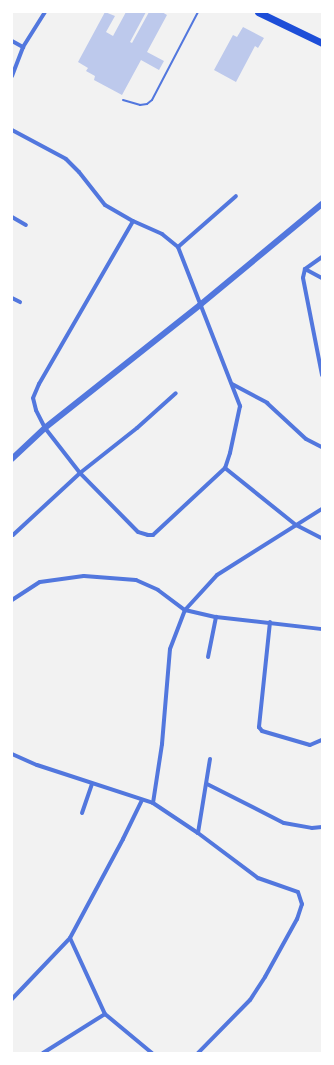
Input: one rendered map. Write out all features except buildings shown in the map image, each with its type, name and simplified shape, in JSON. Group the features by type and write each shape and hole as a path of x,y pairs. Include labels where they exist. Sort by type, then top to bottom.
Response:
{"main road":[{"path":"258,12 322,44"}],"street":[{"path":"12,76 23,47 45,12"},
{"path":"12,41 23,47"},
{"path":"12,130 66,159 79,172 105,205 133,221 162,234 178,247 240,406 230,453 225,468 153,535 148,536 138,532 80,473 45,428 36,410 34,398 39,384 133,221"},
{"path":"178,247 236,196"},
{"path":"12,459 45,428 200,305 322,204"},
{"path":"12,217 26,225"},
{"path":"322,256 305,269 303,278 322,375"},
{"path":"305,269 322,278"},
{"path":"12,298 20,302"},
{"path":"232,384 267,403 306,439 322,447"},
{"path":"13,535 80,473 137,428 176,393"},
{"path":"225,468 296,525 322,538"},
{"path":"153,803 162,744 170,649 185,610 217,575 322,509"},
{"path":"12,600 40,582 84,576 136,580 158,590 185,610 216,617 322,629"},
{"path":"208,657 216,617"},
{"path":"270,622 259,727 262,731 310,745 322,740"},
{"path":"12,754 37,765 153,803 198,833 258,878 298,892 302,904 290,932 265,977 250,1000 198,1053"},
{"path":"198,833 210,759"},
{"path":"82,813 92,784"},
{"path":"207,784 284,823 312,828 322,827"},
{"path":"12,999 70,938 123,840 142,800"},
{"path":"70,938 105,1014 152,1053"},
{"path":"43,1053 105,1014"}],"lane":[{"path":"122,100 140,106 147,104 152,100 198,12"}]}
